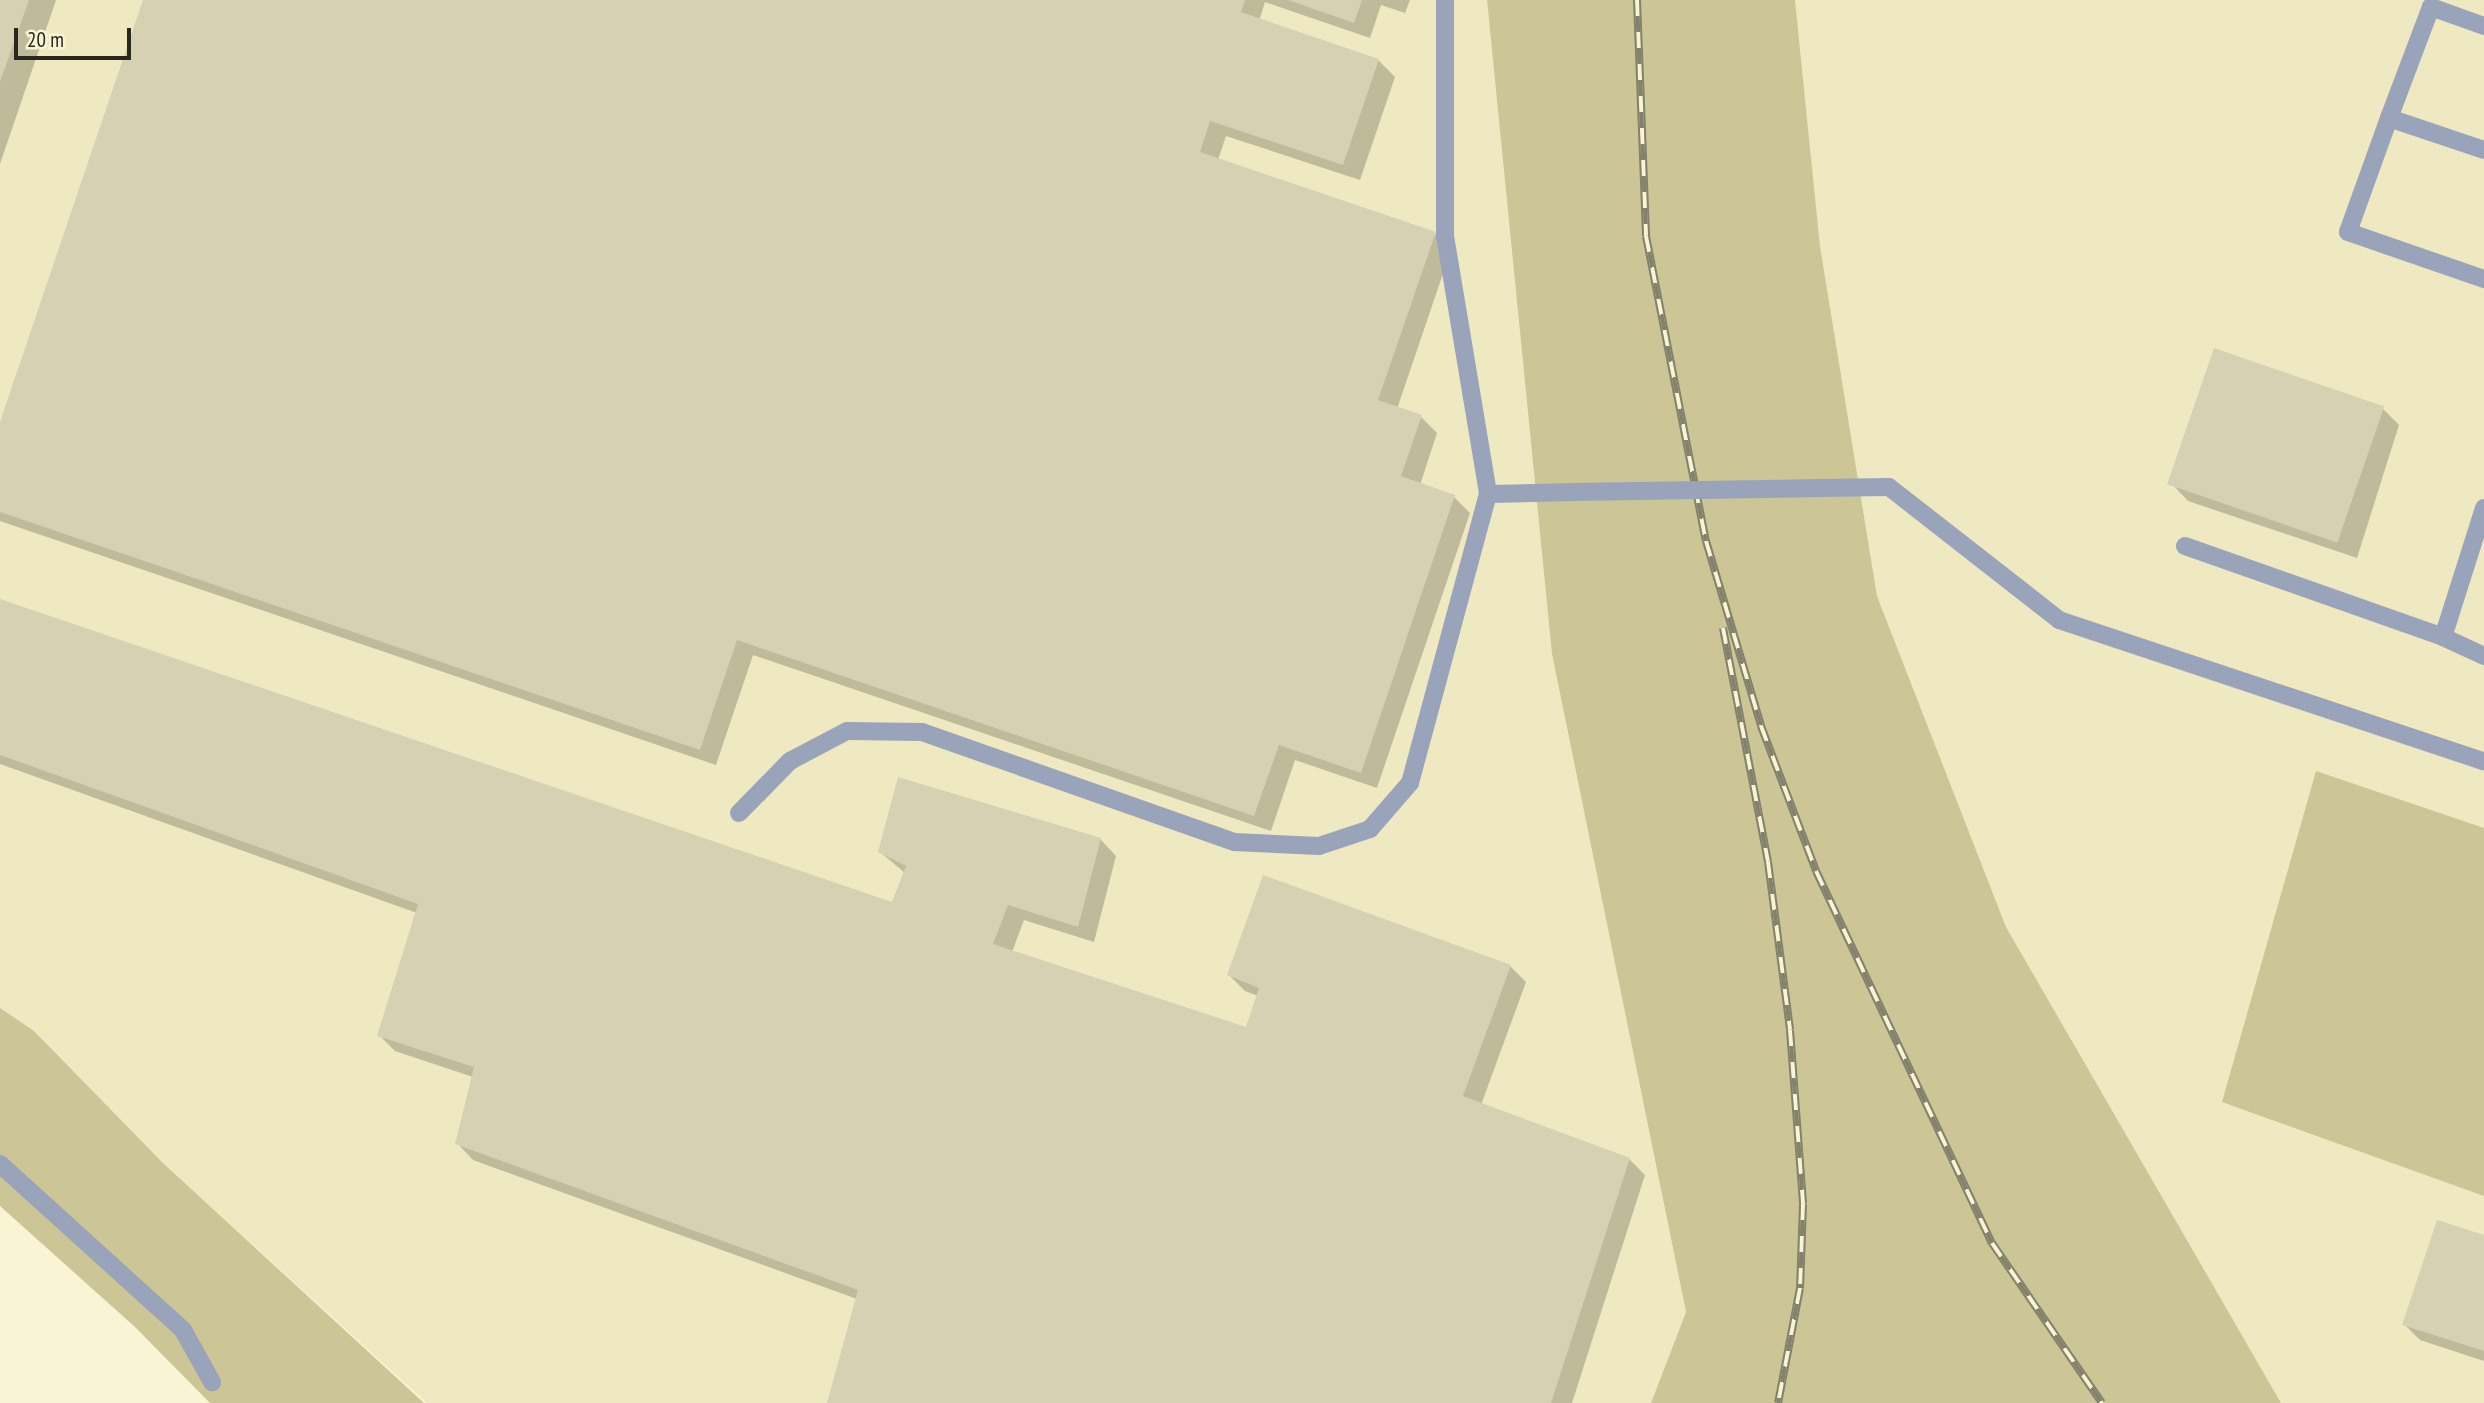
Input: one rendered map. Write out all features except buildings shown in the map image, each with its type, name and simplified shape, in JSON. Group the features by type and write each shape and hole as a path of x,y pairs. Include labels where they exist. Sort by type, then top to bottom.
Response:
{"lane":[{"path":"739,813 790,761 846,731 922,732 1234,842 1319,846 1370,829 1410,783 1488,494 1446,236 1445,0"},
{"path":"2484,26 2431,7 2348,232 2484,279"},
{"path":"2389,118 2484,149"},
{"path":"1488,494 1889,486 2059,620 2484,761"},
{"path":"2443,636 2484,508"},
{"path":"2185,546 2443,636 2484,656"},
{"path":"0,1164 183,1329 212,1381"}],"shaded area":[{"path":"0,0 1487,0 1552,654 1686,1312 1651,1403 427,1403 163,1163 34,1031 0,1008"},
{"path":"1487,0 1795,0 1820,246 1877,596 2006,927 2281,1403 1651,1403 1686,1312 1552,654"},
{"path":"1795,0 2484,0 2484,1403 2279,1403 2006,927 1877,596 1820,246"},
{"path":"2316,771 2484,828 2484,1196 2222,1102"},
{"path":"0,1008 34,1031 163,1163 424,1403 210,1403 135,1327 0,1206"}],"railway":[{"path":"1637,0 1646,236 1706,541 1761,726 1816,871 1992,1243 2102,1403"},
{"path":"1723,628 1768,862 1790,1030 1803,1204 1800,1288 1778,1403"}]}
